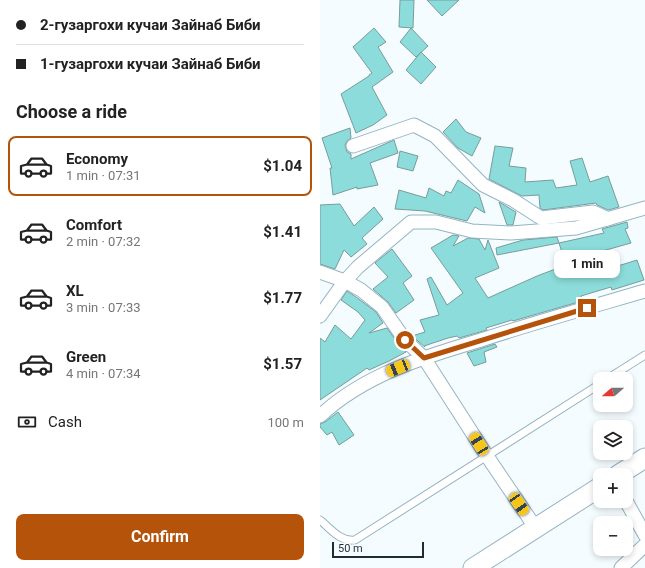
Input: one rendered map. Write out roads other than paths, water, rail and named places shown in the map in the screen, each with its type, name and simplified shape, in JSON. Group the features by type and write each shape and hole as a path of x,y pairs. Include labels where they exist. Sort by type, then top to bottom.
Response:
{"main road":[{"path":"629,468 645,458"},
{"path":"473,568 593,491"}],"street":[{"path":"353,146 414,125 435,136 483,185 513,200 541,218 593,212 608,219"},
{"path":"320,316 358,267 411,222 436,222 472,231 511,233 576,228 645,208"},
{"path":"320,272 361,290 382,307 405,340 424,358 535,527"},
{"path":"320,416 331,406 372,379 424,358 544,320 645,291"},
{"path":"630,508 645,535"},
{"path":"620,568 645,545"}],"lane":[{"path":"619,372 645,355"},
{"path":"320,520 340,538 347,541 355,540 593,388"}]}
